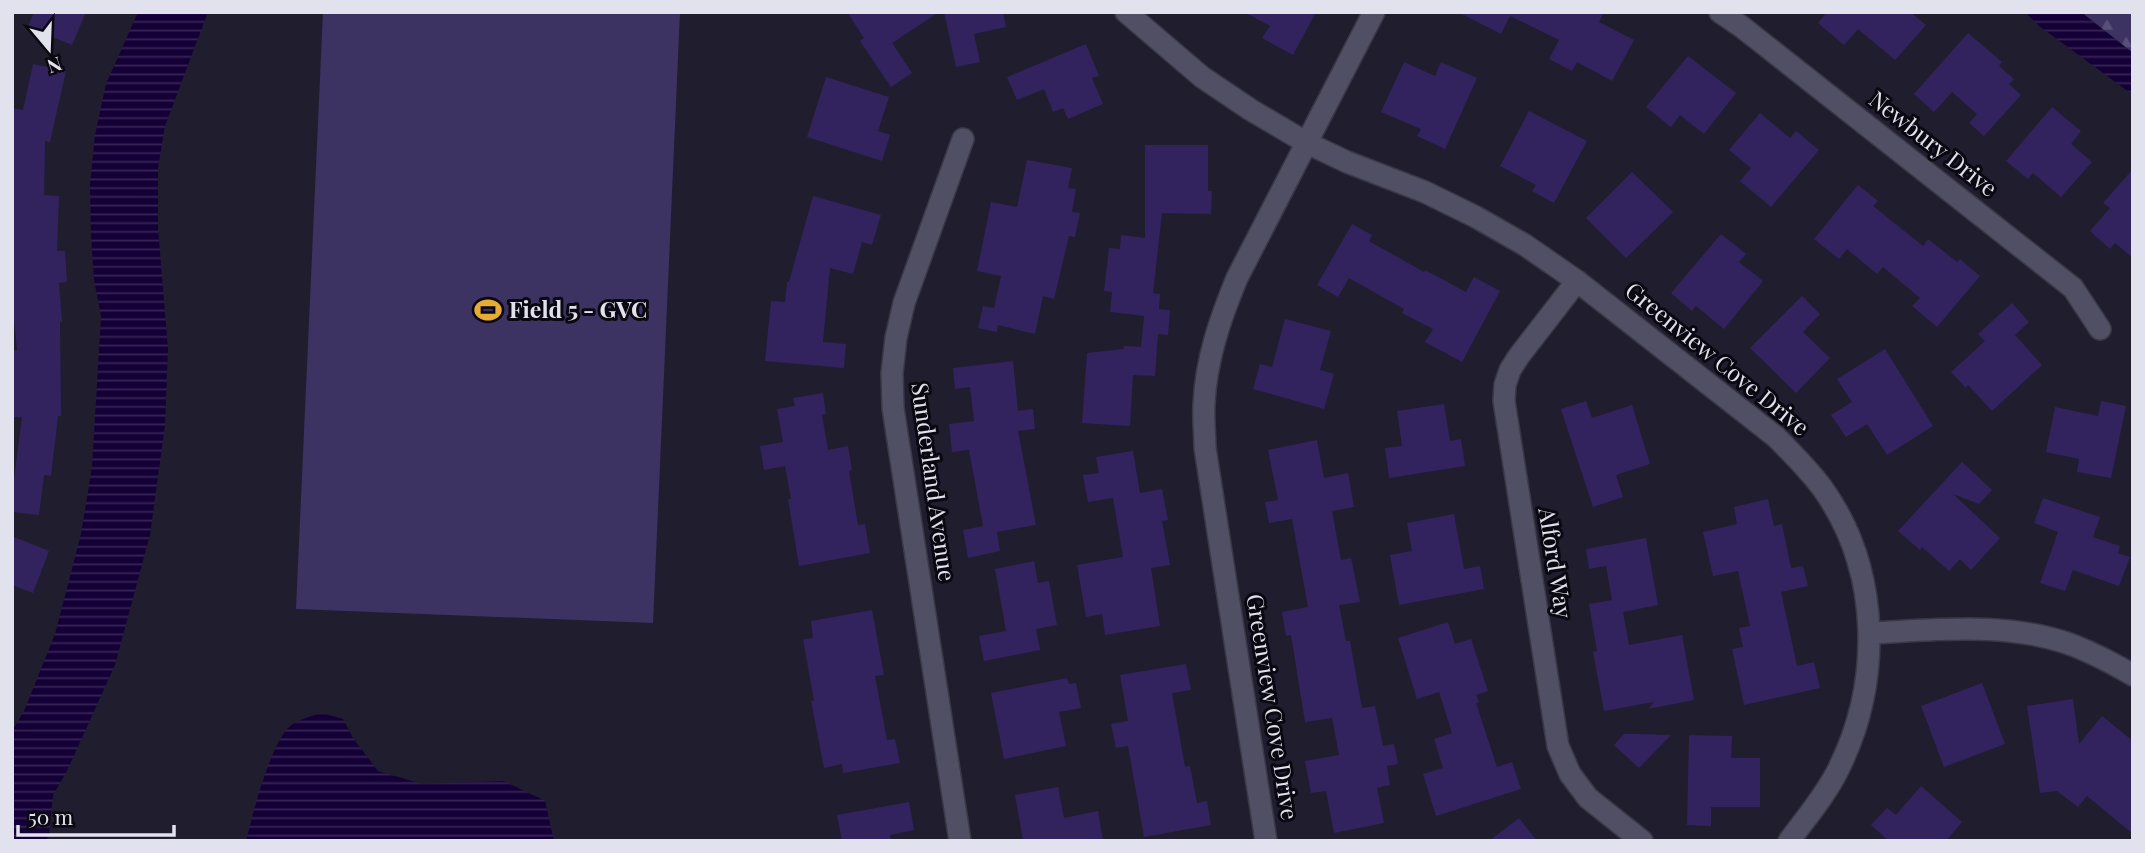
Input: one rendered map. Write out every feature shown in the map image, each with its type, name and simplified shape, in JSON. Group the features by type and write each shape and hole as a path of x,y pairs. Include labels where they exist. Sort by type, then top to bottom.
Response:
{"street":[{"path":"1307,143 1374,12"},
{"name":"Newbury Drive","path":"1720,12 2073,288 2100,329"},
{"name":"Greenview Cove Drive","path":"1129,14 1202,76 1251,110 1307,143 1476,216 1525,245 1577,281 1776,437 1802,463 1830,502 1856,557 1865,592 1870,633 1865,693 1852,740 1837,773 1818,804 1789,841"},
{"name":"Sunderland Avenue","path":"960,841 893,408 892,373 904,303 963,139"},
{"name":"Greenview Cove Drive","path":"1266,841 1205,448 1204,404 1209,361 1220,318 1237,278 1307,143"},
{"name":"Alford Way","path":"1577,281 1519,356 1508,377 1504,401 1558,746 1570,774 1588,798 1642,841"},
{"path":"1870,633 1966,629 2036,635 2072,645 2133,675"}],"green space":[{"name":"Field 5 - GVC","path":"323,12 680,12 653,623 296,609"},
{"path":"2081,12 2133,12 2133,53"}],"shaded area":[{"path":"138,12 208,12 165,126 158,168 158,228 168,349 165,425 150,535 115,665 66,773 53,795 49,835 46,841 12,841 12,731 24,711 55,634 81,534 92,467 101,316 94,280 91,234 90,185 95,135 106,84"},
{"path":"2025,12 2081,12 2133,53 2133,95 2039,26"},
{"path":"322,713 343,719 353,738 378,771 422,784 504,781 545,801 554,841 246,841 263,782 281,738 295,723"}],"building":[{"path":"34,12 86,12 72,45 28,27"},
{"path":"847,12 939,12 892,43 912,73 891,87 860,41 864,38"},
{"path":"944,12 1003,12 1006,27 974,34 980,62 956,67"},
{"path":"1244,12 1316,12 1293,55 1262,38 1270,26"},
{"path":"1458,12 1604,12 1599,22 1634,40 1612,81 1577,62 1572,71 1549,59 1559,40 1510,16 1501,34"},
{"path":"1827,12 1910,12 1926,25 1895,60 1858,29 1844,45 1818,23"},
{"path":"1968,33 2002,62 1999,66 2014,79 2009,84 2021,95 1984,136 1969,123 1977,114 1952,92 1934,112 1914,94"},
{"path":"1086,44 1099,76 1092,78 1103,104 1068,119 1063,108 1053,112 1044,89 1017,100 1007,77"},
{"path":"1688,56 1736,93 1704,134 1680,115 1671,127 1646,107"},
{"path":"1404,62 1435,76 1441,62 1477,78 1445,149 1417,136 1421,129 1381,112"},
{"path":"33,64 66,71 50,142 45,141 44,195 59,196 57,251 65,251 67,282 59,283 62,322 61,416 58,416 51,476 44,475 39,515 12,512 22,417 12,417 12,351 17,350 12,299 12,108 23,110"},
{"path":"826,77 889,97 878,131 890,135 882,161 807,137"},
{"path":"2052,107 2081,131 2071,144 2092,162 2061,197 2033,173 2028,179 2006,161"},
{"path":"1529,111 1587,141 1554,203 1532,191 1536,185 1500,166"},
{"path":"1760,113 1790,138 1796,131 1819,150 1771,207 1740,181 1751,168 1729,150"},
{"path":"1145,145 1208,145 1211,214 1162,213 1153,293 1160,294 1159,309 1170,310 1168,335 1158,334 1155,376 1133,375 1130,426 1082,423 1087,353 1124,349 1124,346 1141,347 1144,316 1110,312 1112,292 1104,291 1109,248 1120,249 1121,235 1145,238"},
{"path":"1027,160 1072,168 1068,188 1076,189 1072,212 1080,213 1075,237 1069,236 1054,299 1043,296 1035,334 998,325 997,332 978,328 983,306 994,308 1001,276 977,271 991,202 1017,207"},
{"path":"2133,169 2133,258 2115,243 2110,249 2090,231 2110,208 2103,203"},
{"path":"1632,172 1673,212 1626,258 1586,218"},
{"path":"1858,185 1878,201 1873,206 1923,246 1928,239 1957,262 1960,259 1980,276 1937,327 1912,306 1920,298 1883,267 1877,274 1847,249 1839,259 1814,239"},
{"path":"813,196 881,215 872,245 862,242 853,274 830,268 823,342 846,344 844,368 765,361 771,301 785,302 787,282"},
{"path":"1352,224 1372,235 1369,241 1466,292 1474,277 1500,291 1462,362 1425,342 1433,329 1402,313 1404,309 1349,278 1338,297 1317,285"},
{"path":"1721,234 1746,254 1739,262 1763,281 1724,329 1696,306 1692,311 1671,293"},
{"path":"1802,296 1820,314 1803,332 1830,358 1796,393 1750,348"},
{"path":"2012,303 2029,322 2015,335 2042,365 1992,411 1968,385 1966,388 1951,372 1985,341 1978,334"},
{"path":"1285,319 1331,331 1320,370 1334,374 1324,409 1253,389 1260,364 1272,367"},
{"path":"1885,349 1933,426 1887,455 1867,424 1846,437 1831,415 1852,402 1837,379"},
{"path":"1013,361 1018,411 1033,409 1035,429 1018,431 1036,525 997,532 1000,551 968,558 963,530 983,526 969,450 952,452 949,424 974,421 970,387 955,389 953,368"},
{"path":"823,393 826,414 822,415 828,450 848,446 852,470 849,471 858,525 865,524 870,553 799,566 785,466 764,470 760,446 783,442 777,409 795,406 793,398"},
{"path":"1586,401 1592,418 1632,405 1650,464 1616,475 1623,497 1593,507 1561,409"},
{"path":"2101,401 2126,406 2111,478 2077,472 2079,459 2046,452 2055,407 2098,416"},
{"path":"1444,404 1450,441 1461,439 1465,466 1389,478 1385,448 1402,446 1397,411"},
{"path":"1317,440 1324,478 1348,473 1354,507 1332,511 1341,560 1351,558 1360,602 1339,605 1346,641 1350,641 1362,708 1375,706 1383,746 1394,744 1398,764 1387,766 1390,785 1377,788 1384,823 1334,833 1326,791 1311,793 1305,761 1339,755 1332,718 1305,722 1291,635 1286,636 1282,612 1308,607 1292,519 1269,523 1265,502 1278,500 1268,450"},
{"path":"1133,451 1140,493 1162,489 1168,520 1162,521 1170,565 1151,568 1160,626 1105,635 1102,614 1086,617 1077,565 1123,557 1113,498 1088,502 1083,475 1099,473 1096,457"},
{"path":"1962,462 1992,490 1979,504 1953,494 2000,538 1971,570 1960,559 1949,571 1922,547 1920,550 1898,531"},
{"path":"2043,498 2100,517 2093,537 2120,546 2118,553 2130,557 2119,586 2073,570 2065,591 2040,583 2058,532 2034,523"},
{"path":"1768,499 1774,526 1782,524 1791,568 1803,566 1808,586 1781,592 1797,666 1814,662 1820,688 1744,705 1732,649 1743,647 1739,628 1750,626 1738,571 1713,576 1703,532 1737,524 1734,507"},
{"path":"1454,514 1464,569 1480,566 1484,589 1399,605 1390,555 1412,551 1407,523"},
{"path":"12,536 49,551 33,593 12,585"},
{"path":"1646,538 1658,605 1623,612 1629,645 1682,635 1694,700 1648,709 1654,702 1604,711 1593,652 1597,651 1589,604 1612,600 1606,566 1589,569 1586,549"},
{"path":"1034,561 1038,583 1049,581 1057,625 1036,629 1040,650 984,661 979,636 1006,631 995,569"},
{"path":"872,610 884,675 875,676 887,740 895,739 900,763 843,773 842,764 824,768 803,639 813,638 811,621"},
{"path":"1448,622 1455,644 1471,639 1488,691 1476,695 1479,702 1476,703 1497,767 1512,762 1521,789 1436,816 1423,774 1443,768 1434,739 1452,733 1439,692 1417,699 1398,638"},
{"path":"1186,664 1191,690 1172,693 1185,767 1190,766 1197,803 1207,801 1211,825 1144,837 1128,746 1116,748 1111,724 1128,721 1120,675"},
{"path":"1067,678 1069,684 1076,683 1081,708 1059,712 1066,746 1004,759 991,693"},
{"path":"1982,683 2005,744 1944,767 1921,706"},
{"path":"2073,699 2079,744 2102,716 2133,741 2133,834 2087,796 2078,807 2057,791 2040,793 2027,706"},
{"path":"1624,734 1671,735 1639,768 1614,745"},
{"path":"1689,735 1732,736 1731,758 1760,758 1760,807 1711,807 1711,826 1687,825"},
{"path":"1921,786 1962,822 1946,841 1889,841 1871,825 1887,808 1896,815"},
{"path":"1058,787 1064,818 1098,811 1103,841 1023,841 1015,795"},
{"path":"909,802 914,830 890,835 891,841 842,841 837,815"},
{"path":"1519,818 1537,841 1489,841"}],"place":[{"name":"Field 5 - GVC","path":"488,310"}]}
